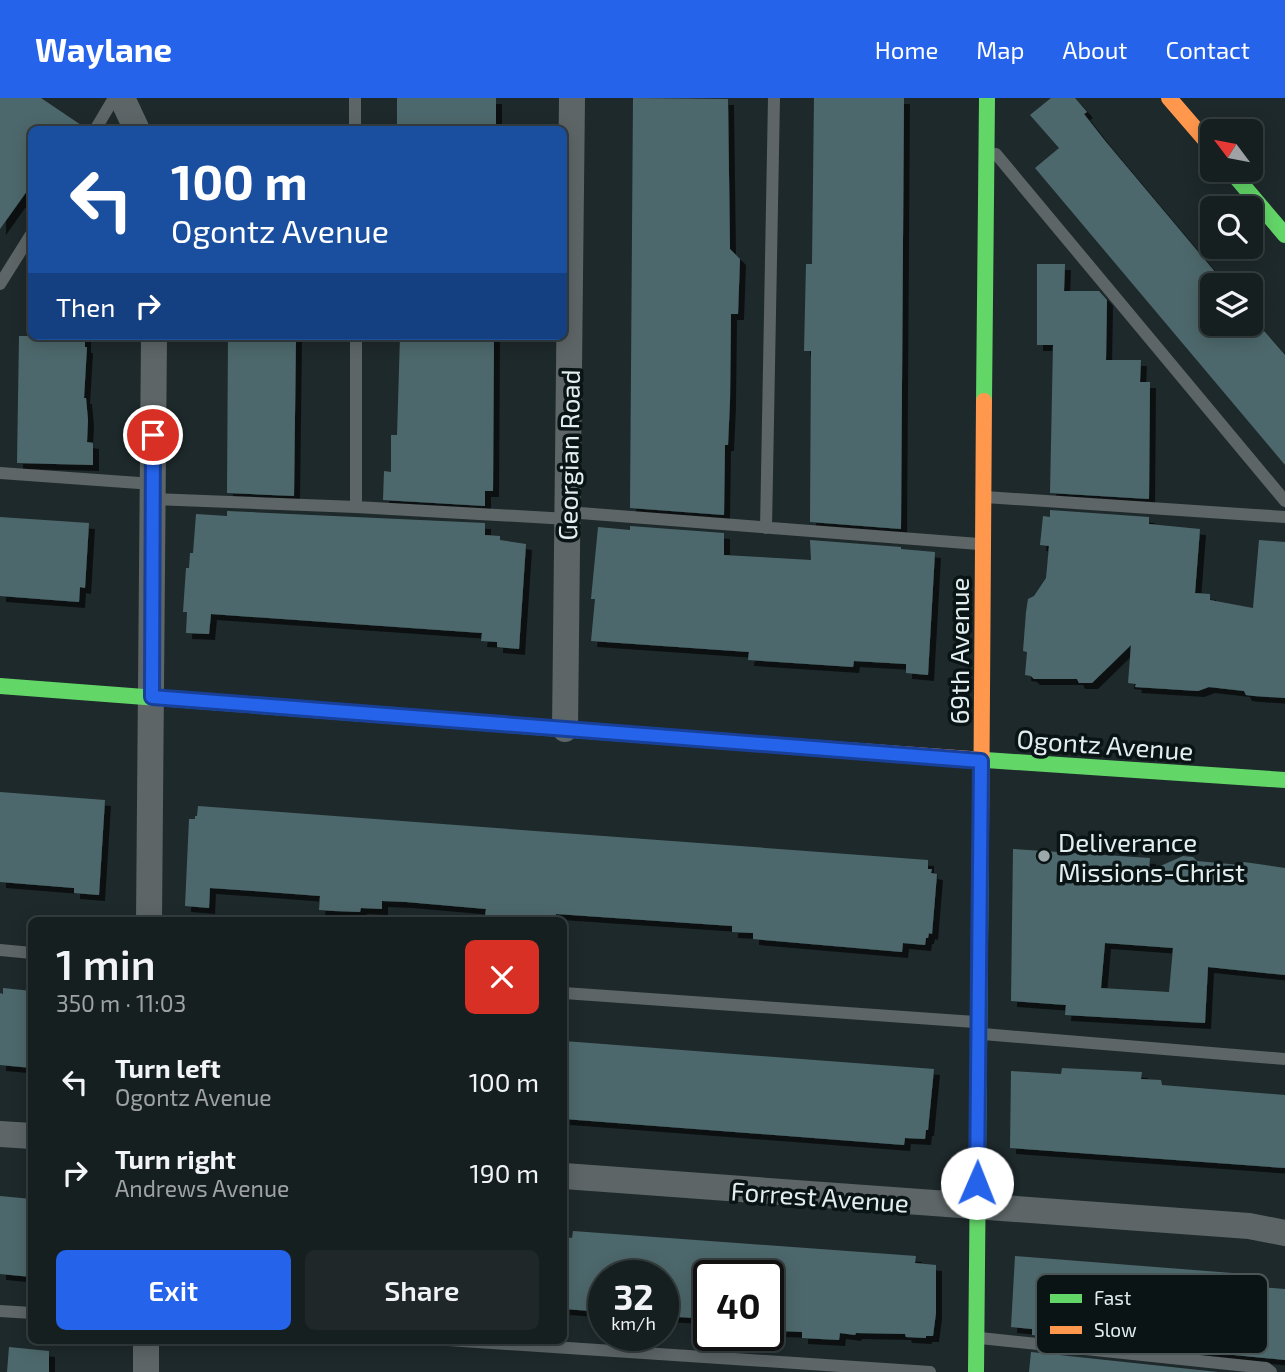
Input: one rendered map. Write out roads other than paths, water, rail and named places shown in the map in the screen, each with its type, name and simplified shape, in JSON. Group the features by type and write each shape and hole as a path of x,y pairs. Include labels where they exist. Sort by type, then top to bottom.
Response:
{"street":[{"path":"122,98 135,126"},
{"name":"Georgian Road","path":"565,729 572,98"},
{"name":"69th Avenue","path":"976,1372 987,98"},
{"path":"1169,98 1200,134"},
{"path":"1240,182 1285,235"},
{"path":"149,917 154,340"},
{"name":"Ogontz Avenue","path":"0,685 981,761 1285,780"},
{"path":"0,1134 28,1136"},
{"name":"Forrest Avenue","path":"567,1176 1249,1226 1285,1233"},
{"path":"146,1344 146,1372"}],"lane":[{"path":"96,126 114,98"},
{"path":"355,98 355,126"},
{"path":"766,528 774,98"},
{"path":"986,143 1285,500"},
{"path":"0,284 28,239"},
{"path":"356,340 356,507"},
{"path":"0,473 153,491 356,507 568,515 983,545"},
{"path":"983,497 1285,517"},
{"path":"0,950 28,953"},
{"path":"567,993 979,1028 1285,1059"},
{"path":"0,1311 28,1313"},
{"path":"976,1338 1036,1344"},
{"path":"508,1344 930,1372"},
{"path":"1131,1354 1266,1368 1270,1372"}],"place":[{"name":"Deliverance Missions-Christ","path":"1044,856"}]}
